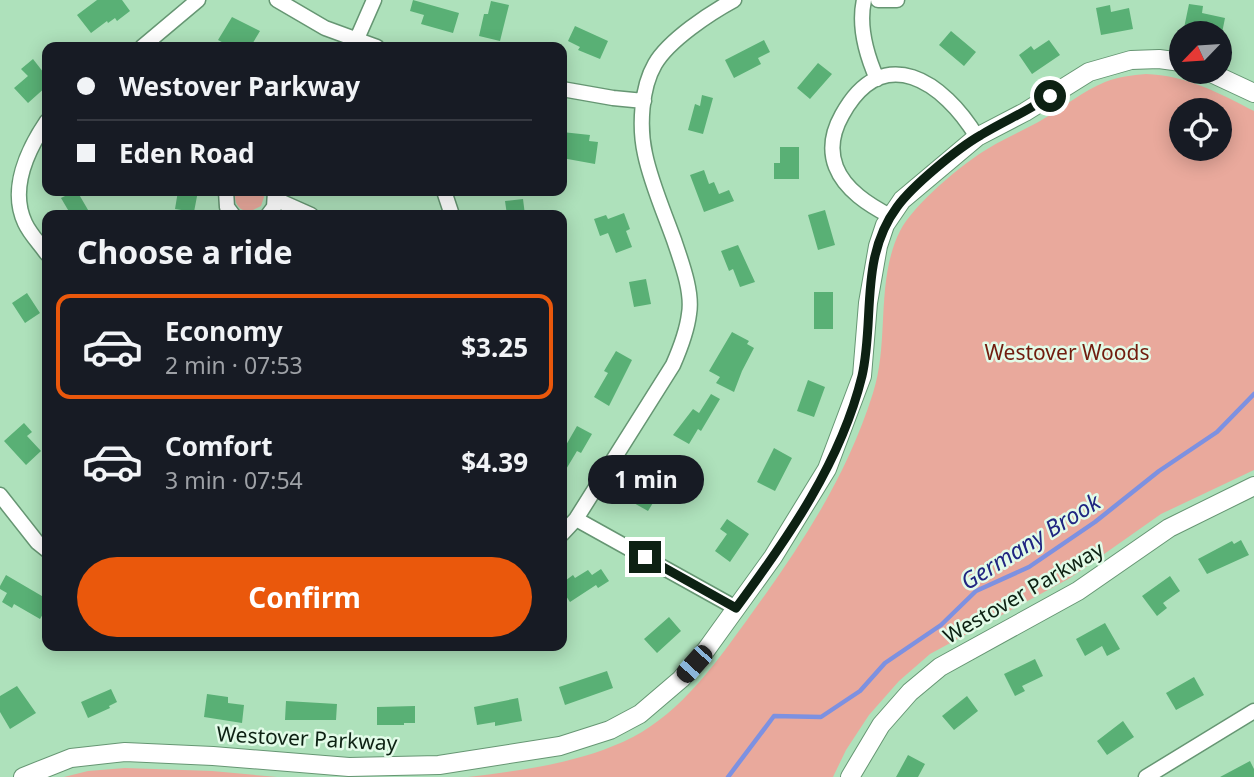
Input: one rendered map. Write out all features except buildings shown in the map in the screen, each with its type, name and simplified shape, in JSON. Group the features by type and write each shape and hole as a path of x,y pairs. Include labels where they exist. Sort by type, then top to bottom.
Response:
{"street":[{"path":"148,42 198,0"},
{"path":"277,0 326,28 360,42"},
{"path":"356,41 374,0"},
{"path":"567,529 576,519 673,365 690,312 684,271 645,153 642,130 649,80 655,64 664,52 734,0"},
{"path":"864,0 862,31 877,79"},
{"path":"878,0 897,0"},
{"name":"Westover Parkway","path":"23,777 71,758 104,753 175,754 370,768 439,765 560,746 626,723 654,704 694,664 792,528 820,481 837,446 862,376 873,271 881,236 890,216 911,191 977,136 1102,67 1145,58 1169,61"},
{"path":"890,216 854,192 839,174 833,157 834,135 845,110 859,91 877,79 904,75 934,86 959,111 977,136"},
{"path":"1232,83 1254,93"},
{"path":"567,90 644,101"},
{"path":"42,130 26,157 20,195 24,222 42,247"},
{"path":"277,196 302,210"},
{"name":"Westover Parkway","path":"850,777 881,725 911,692 940,667 1078,591 1169,528 1254,486"},
{"path":"0,495 42,546"},
{"path":"576,519 736,608"},
{"path":"1146,777 1254,711"}],"green space":[{"name":"Westover Woods","path":"1146,74 1169,77 1169,84 1196,84 1227,98 1169,98 1169,161 1232,161 1232,100 1254,111 1254,470 1161,514 1070,578 930,654 899,681 869,715 846,750 833,777 468,777 531,768 614,746 651,726 682,700 723,653 785,566 820,511 849,454 862,424 878,373 888,270 892,250 907,221 940,185 979,155 1082,94 1105,82"},
{"path":"235,196 264,197 261,206 253,210 242,209"},
{"path":"125,768 212,771 277,777 64,777 88,771"}],"waterway":[{"name":"Germany Brook","path":"728,777 774,716 821,717 860,691 885,663 941,625 976,591 1029,567 1095,522 1159,471 1217,432 1254,394"}],"route":[{"path":"645,557 736,608 784,540 827,469 837,446 862,376 873,271 881,236 890,216 911,191 977,136 1050,96"}]}
